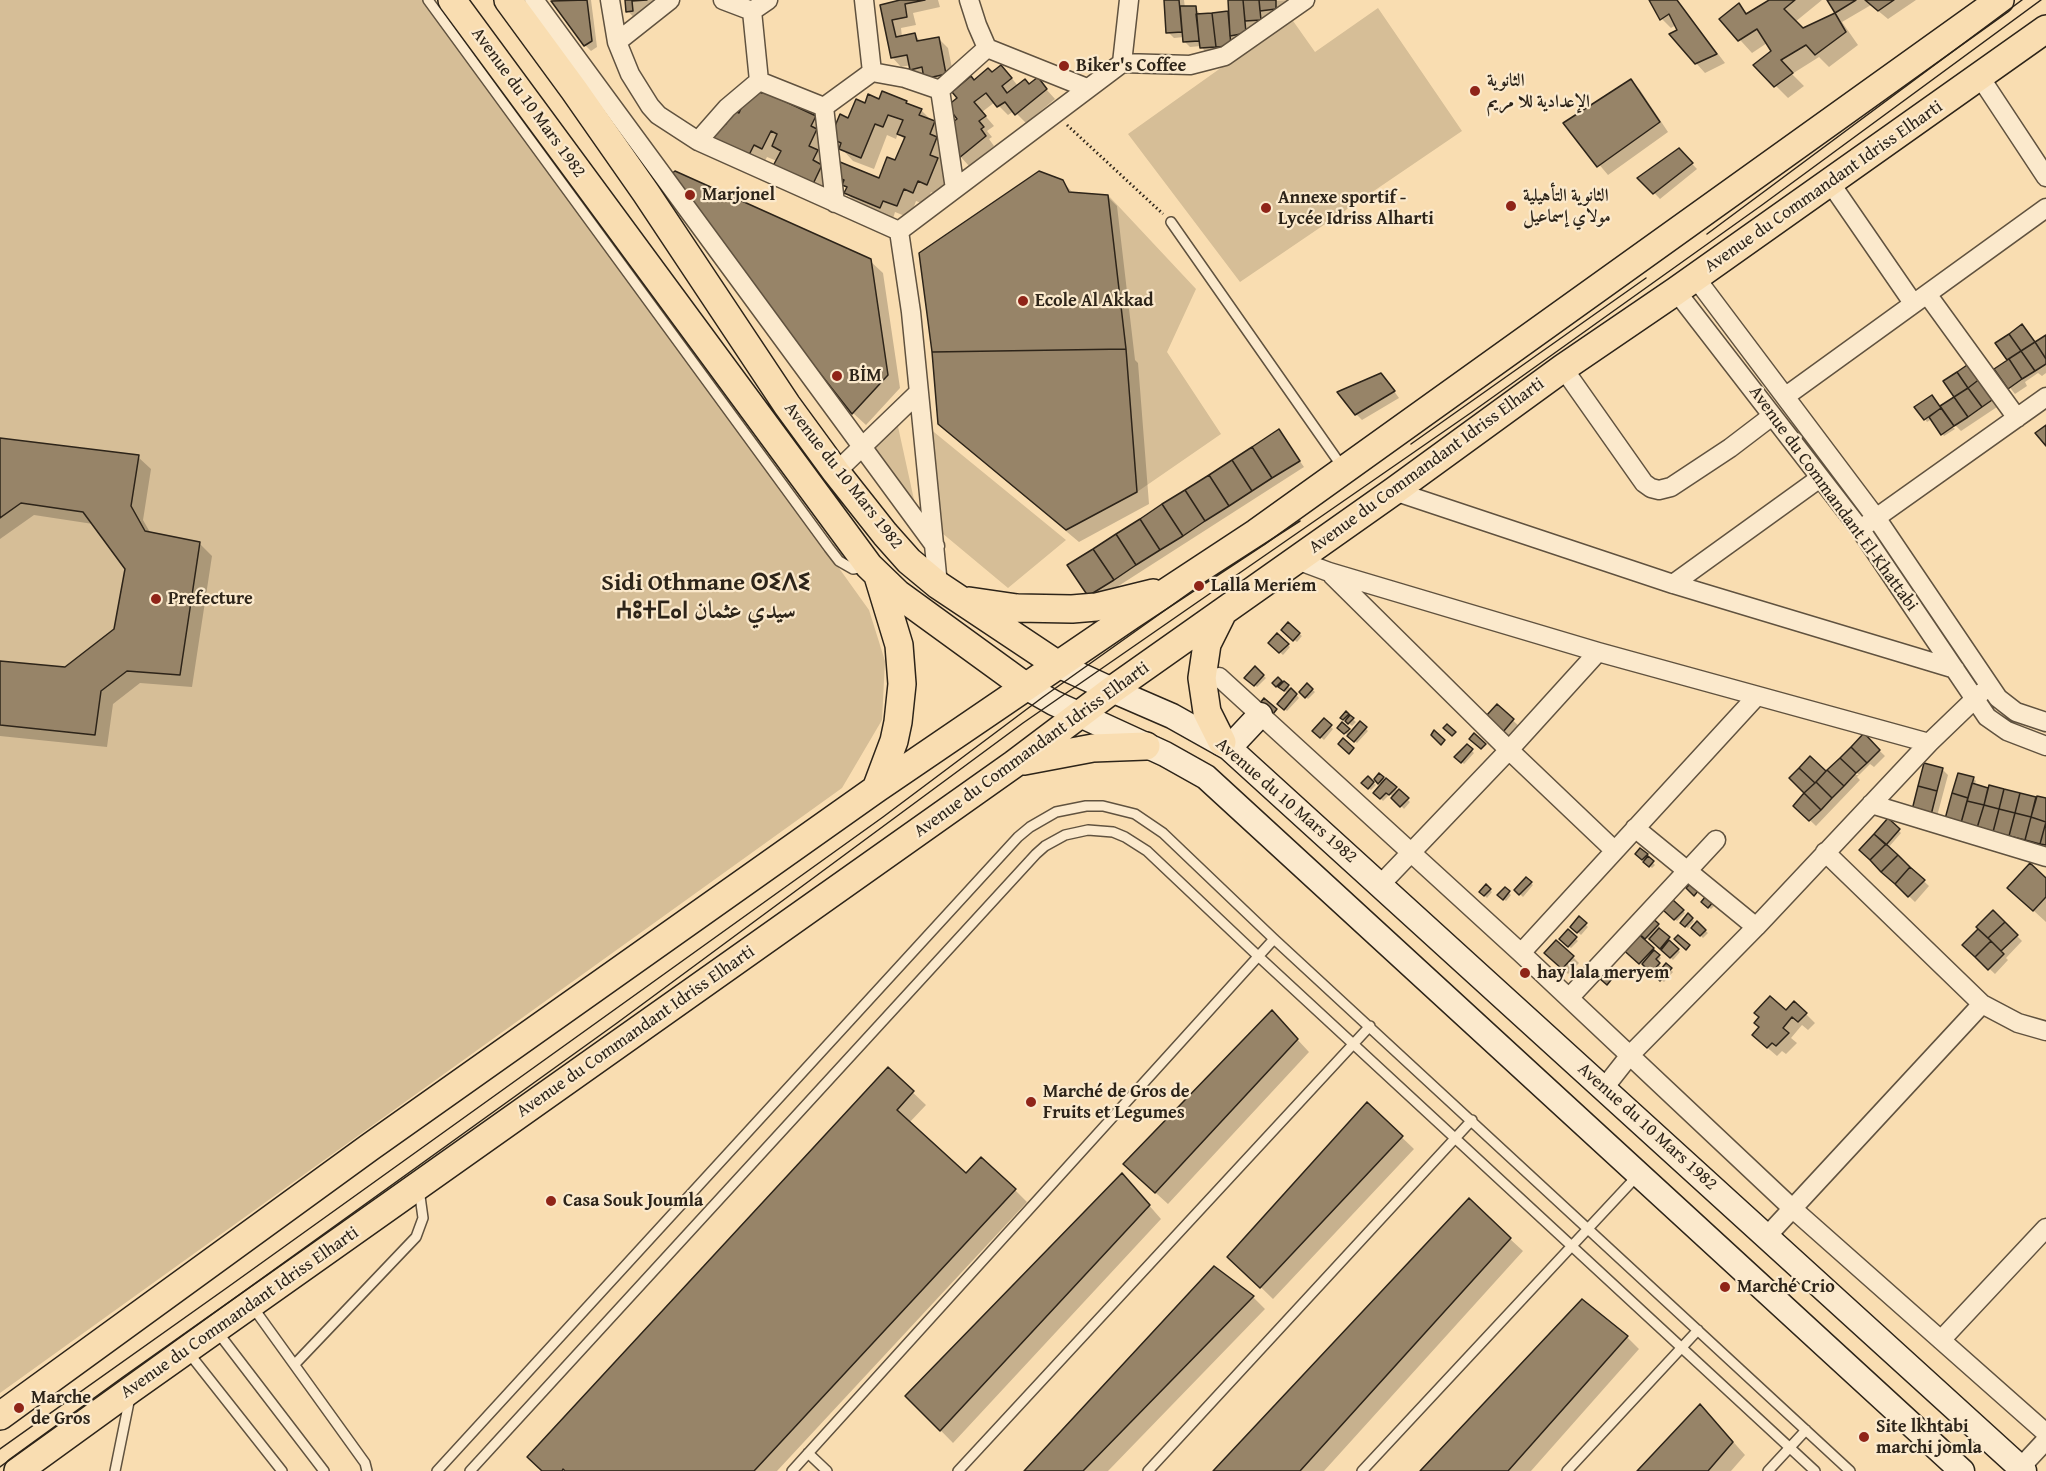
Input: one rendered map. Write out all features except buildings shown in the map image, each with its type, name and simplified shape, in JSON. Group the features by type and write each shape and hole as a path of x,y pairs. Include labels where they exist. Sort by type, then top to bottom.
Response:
{"main road":[{"name":"Avenue du 10 Mars 1982","path":"452,0 873,571 898,594 1026,687 1054,703 1187,765 1206,777 1962,1471"},
{"name":"Avenue du 10 Mars 1982","path":"508,0 646,193 787,405 836,472 909,561 949,592 1058,665 1172,716 1226,745 2022,1469"},
{"path":"0,1416 370,1147 876,789 1256,533 2000,0"},
{"name":"Avenue du Commandant Idriss Elharti","path":"18,1471 1014,764 1112,690 1394,491 1563,368 1686,284 2046,29"},
{"path":"873,571 894,626 900,655 902,684 894,741 876,789"},
{"path":"949,592 1017,608 1071,609 1096,607 1172,588"},
{"path":"1222,613 1207,644 1202,678 1207,712 1226,745 1260,716"},
{"path":"1014,764 1084,749 1146,746"}],"street":[{"path":"534,0 934,546"},
{"path":"610,0 617,42 630,74 658,115 698,141 899,231"},
{"path":"617,42 670,0"},
{"path":"723,0 752,11"},
{"path":"752,11 768,0"},
{"path":"864,0 872,72"},
{"path":"969,0 987,48 1087,88"},
{"path":"1122,63 1128,0"},
{"path":"899,231 1122,63 1190,65 1225,56 1305,0"},
{"path":"752,11 759,81"},
{"path":"940,90 987,48"},
{"path":"824,107 872,72 905,78 940,90"},
{"path":"1980,77 2046,177"},
{"path":"698,141 727,108 759,81"},
{"path":"759,81 824,107"},
{"path":"940,90 955,189"},
{"path":"824,107 835,203"},
{"path":"1829,181 1920,299 2017,418"},
{"path":"1786,396 2046,208"},
{"path":"899,231 920,392 934,546 949,592"},
{"name":"Avenue du Commandant El-Khattabi","path":"1686,284 1786,396 1877,519 1998,698 2016,712 2046,722"},
{"name":"Avenue du Commandant El-Khattabi","path":"1686,284 1772,416 1860,529 1987,717 2007,731 2046,746"},
{"path":"1563,368 1644,483 1659,490 1671,487 1730,448 1772,416"},
{"path":"836,472 920,392"},
{"path":"1860,529 2046,397"},
{"path":"1673,584 1820,478"},
{"path":"1394,491 1673,584 1955,669"},
{"path":"1297,560 1329,572 1598,652 1929,743"},
{"path":"1329,572 1614,850"},
{"path":"1381,884 1509,750 1598,652"},
{"path":"1219,677 1521,953 1793,1209 2046,1433"},
{"path":"1604,1088 1630,1055 1756,927 1929,743 1989,685"},
{"path":"1521,953 1756,697"},
{"path":"1871,804 2046,857"},
{"path":"1635,828 1756,927"},
{"path":"1569,998 1716,840"},
{"path":"1825,852 1982,1004 2018,1023 2046,1031"},
{"path":"1767,1236 1982,1004"},
{"path":"1941,1340 2046,1228"},
{"path":"2022,1469 2046,1440"}],"lane":[{"path":"428,0 839,561 854,569 873,571"},
{"path":"1171,222 1345,470"},
{"path":"437,1471 1014,842 1042,819 1056,812 1086,806 1103,806 1136,814 1163,833 1274,939 1850,1471"},
{"path":"470,1471 1045,846 1065,835 1088,830 1113,832 1147,851 1815,1471"},
{"path":"792,1471 1274,939"},
{"path":"958,1471 1370,1026"},
{"path":"1148,1471 1472,1120"},
{"path":"1362,1471 1638,1175"},
{"path":"295,1364 416,1237 423,1218 418,1187"},
{"path":"252,1305 364,1463 367,1471"},
{"path":"1567,1471 1698,1329"},
{"path":"216,1330 324,1471"},
{"path":"186,1350 282,1471"},
{"path":"115,1471 131,1389"},
{"path":"1768,1471 1806,1430"},
{"path":"808,1453 827,1471"}],"path":[{"path":"1055,113 1171,222"}],"shaded area":[{"path":"0,0 432,0 869,610 885,661 882,720 842,788 0,1393"},
{"name":"Annexe sportif - Lycée Idriss Alharti","path":"1378,8 1462,131 1240,282 1128,134 1291,18 1315,52"},
{"path":"1108,195 1196,289 1167,352 1221,434 1137,492"},
{"path":"897,422 918,518 871,453"},
{"path":"929,428 1066,540 1008,588 942,533"}],"tram line":[{"path":"1707,234 2022,0"},
{"path":"0,1467 617,1023 1023,723 1472,412 1762,205 2041,0"},
{"path":"1411,444 1646,278"},
{"path":"0,1449 883,817 1043,697 1199,586 1300,521"}],"place":[{"name":"Biker's Coffee","path":"1064,66"},
{"name":"الثانوية الإعدادية للا مريم","path":"1475,91"},
{"name":"Marjonel","path":"690,195"},
{"name":"الثانوية التأهيلية مولاي إسماعيل","path":"1511,206"},
{"name":"Annexe sportif - Lycée Idriss Alharti","path":"1266,208"},
{"name":"Ecole Al Akkad","path":"1023,301"},
{"name":"BİM","path":"837,376"},
{"name":"Lalla Meriem","path":"1199,586"},
{"name":"Prefecture","path":"156,599"},
{"name":"hay lala meryem","path":"1525,973"},
{"name":"Marché de Gros de Fruits et Legumes","path":"1031,1102"},
{"name":"Casa Souk Joumla","path":"551,1201"},
{"name":"Marché Crio","path":"1725,1287"},
{"name":"Marche de Gros","path":"19,1408"},
{"name":"Site lkhtabi marchi jomla","path":"1864,1437"}],"district":[{"name":"Sidi Othmane ⵙⵉⴷⵉ ⵄⵓⵜⵎⴰⵏ سيدي عثمان","path":"706,598"}]}
